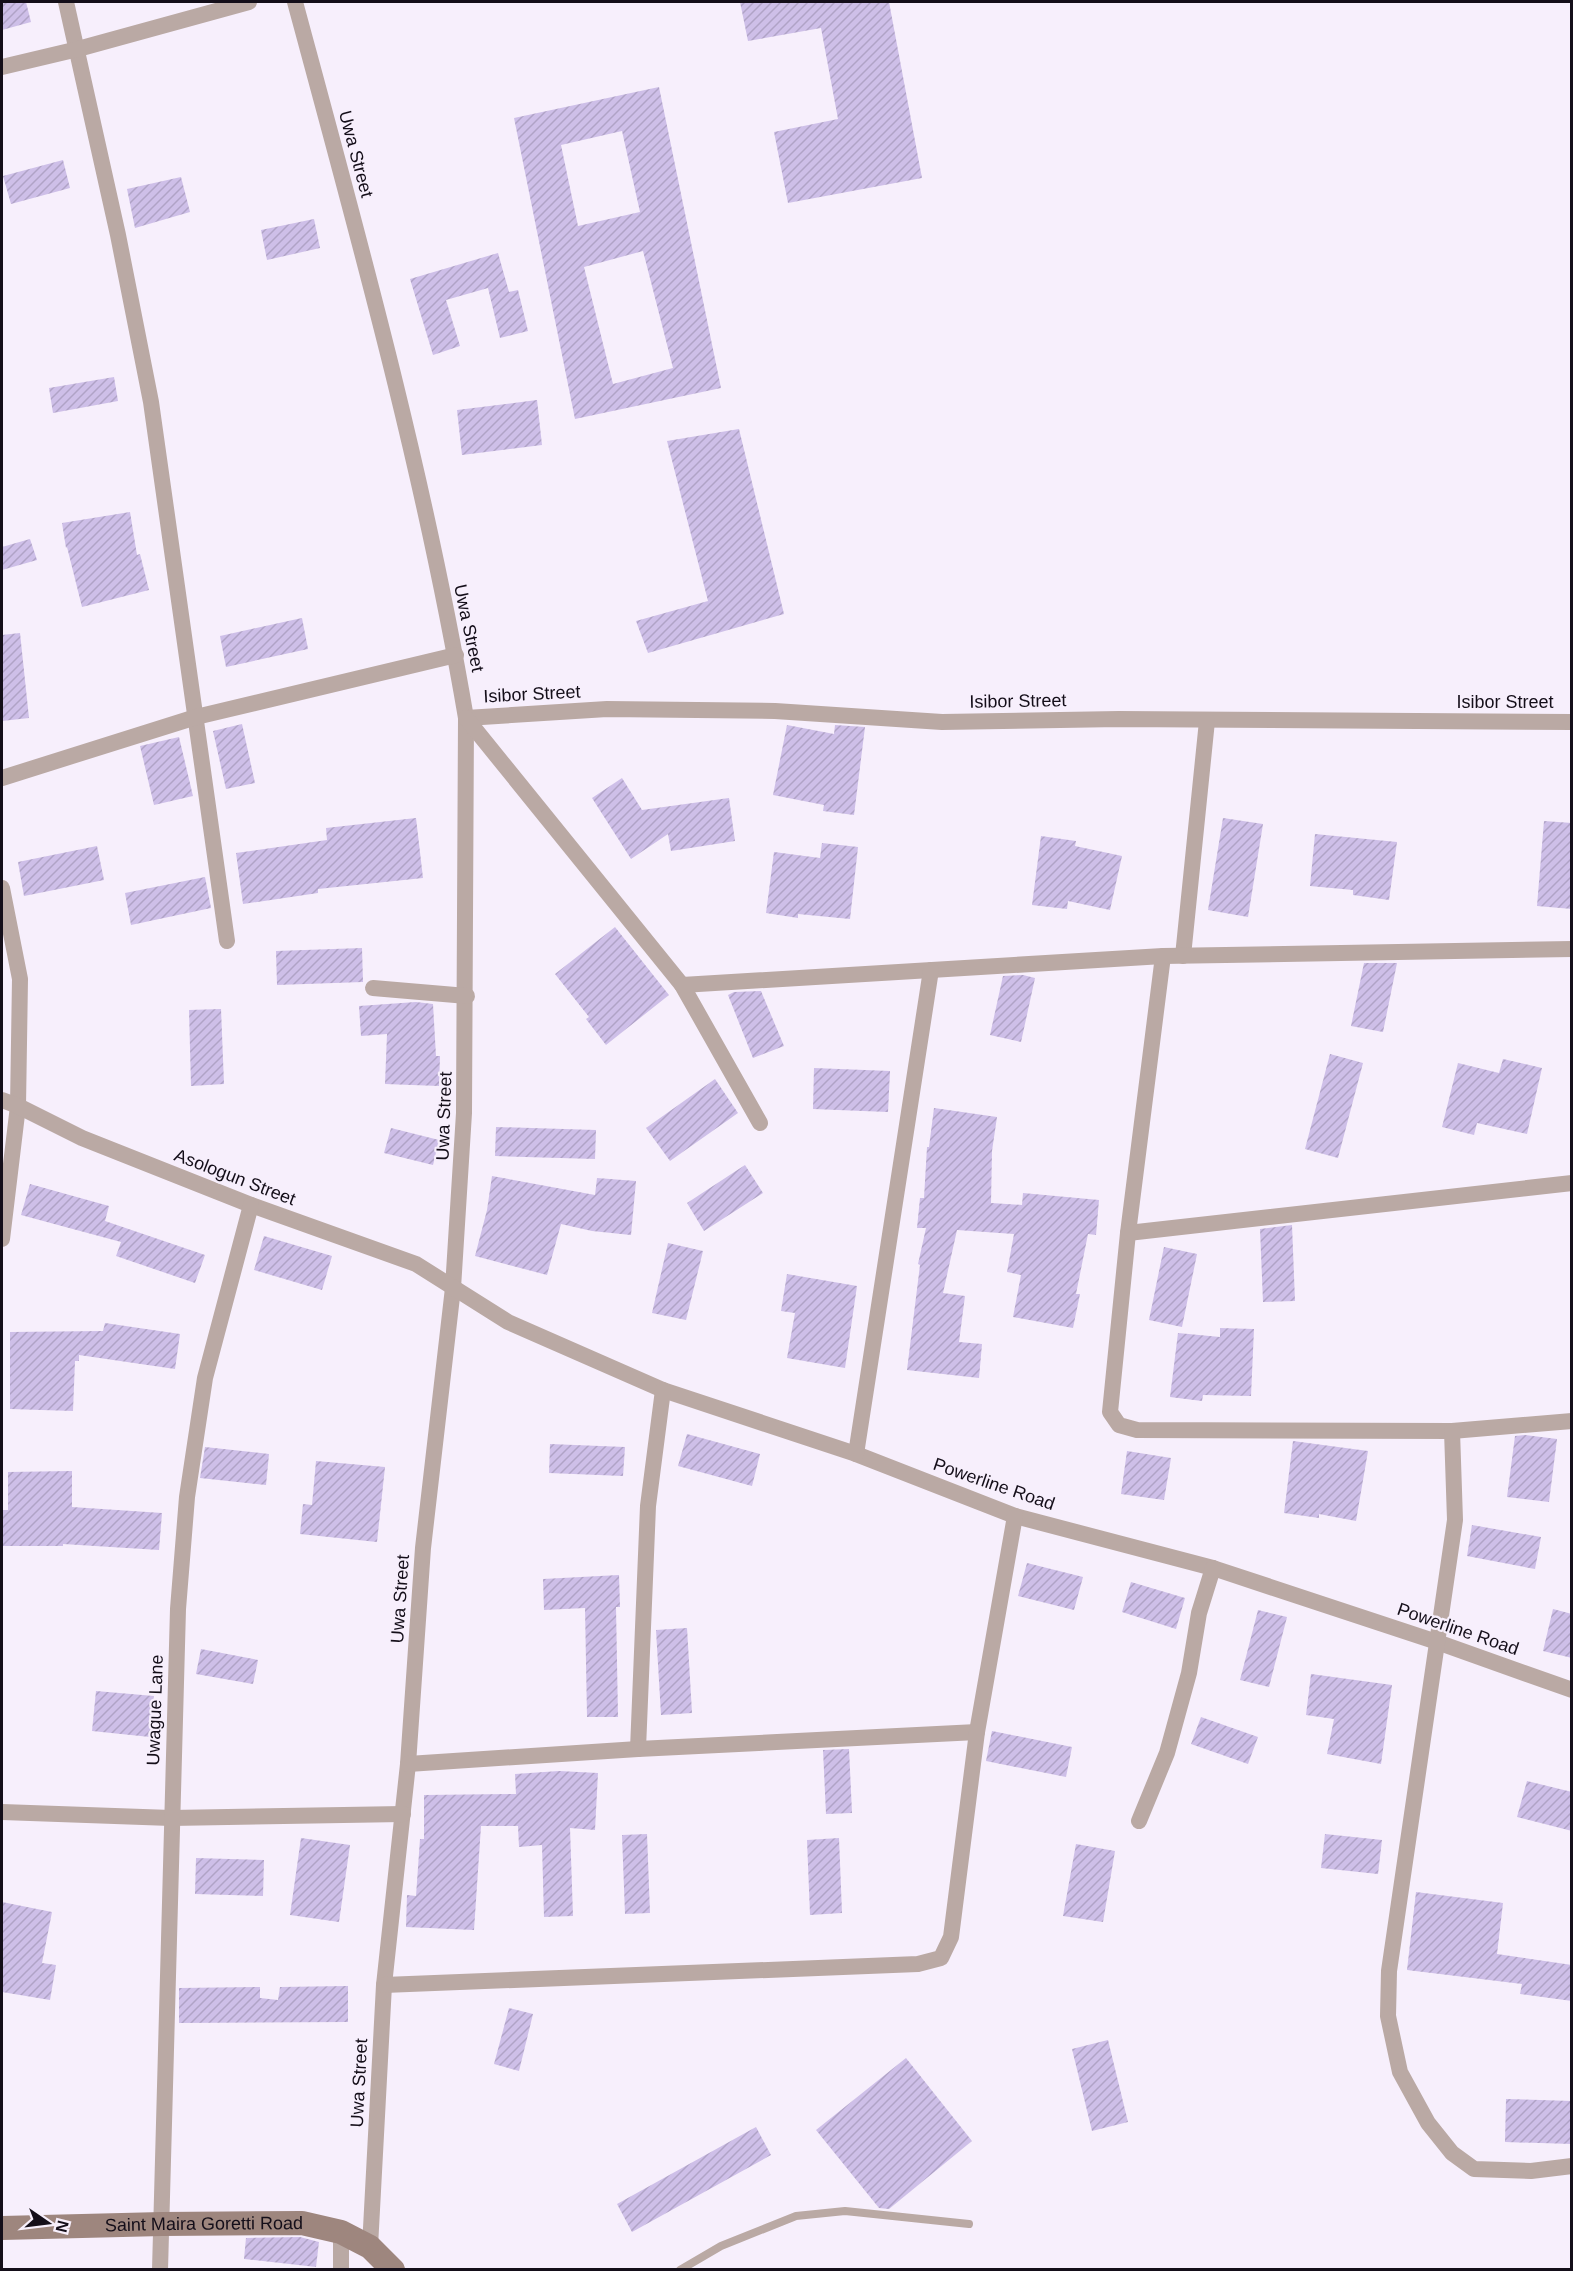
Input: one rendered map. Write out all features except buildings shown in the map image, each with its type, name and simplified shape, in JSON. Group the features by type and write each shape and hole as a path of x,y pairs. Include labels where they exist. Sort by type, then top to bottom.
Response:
{"street":[{"path":"66,2 78,49 152,402 227,941"},
{"path":"2,67 78,49 249,2"},
{"name":"Uwa Street","path":"295,2 389,351 456,655 466,718 464,1113 453,1288 423,1548 408,1764 384,1985 370,2247"},
{"path":"2,777 196,717 456,655"},
{"name":"Isibor Street","path":"466,718 607,709 775,711 942,722 1119,719 1572,722"},
{"path":"466,718 682,985 760,1123"},
{"path":"1183,956 1207,721"},
{"path":"2,888 20,979 18,1106 2,1239"},
{"path":"682,985 1163,956 1572,949"},
{"path":"1163,956 1128,1233 1110,1412 1119,1425 1137,1430 1452,1431 1572,1421"},
{"path":"856,1454 932,970"},
{"path":"373,988 466,996"},
{"name":"Asologun Street","path":"2,1100 82,1138 252,1205 416,1264 437,1275 453,1288"},
{"path":"1128,1233 1572,1183"},
{"name":"Uwague Lane","path":"160,2270 178,1609 187,1497 205,1378 252,1205"},
{"name":"Powerline Road","path":"453,1288 508,1322 663,1390 856,1454 1015,1516 1213,1568 1437,1642 1572,1690"},
{"path":"638,1749 648,1506 663,1390"},
{"path":"1452,1431 1455,1520 1389,1971 1388,2016 1400,2072 1428,2123 1452,2153 1474,2169 1531,2171 1572,2166"},
{"path":"384,1985 918,1964 941,1958 951,1937 977,1732 1015,1516"},
{"path":"1139,1821 1167,1754 1190,1672 1199,1613 1213,1568"},
{"path":"408,1764 638,1749 977,1732"},
{"path":"2,1812 171,1818 403,1814"},
{"name":"Saint Maira Goretti Road","path":"2,2228 162,2223 302,2223 341,2232 370,2247 393,2270"},
{"path":"341,2232 341,2270"}],"lane":[{"path":"680,2270 721,2246 796,2216 845,2211 969,2224"}]}
